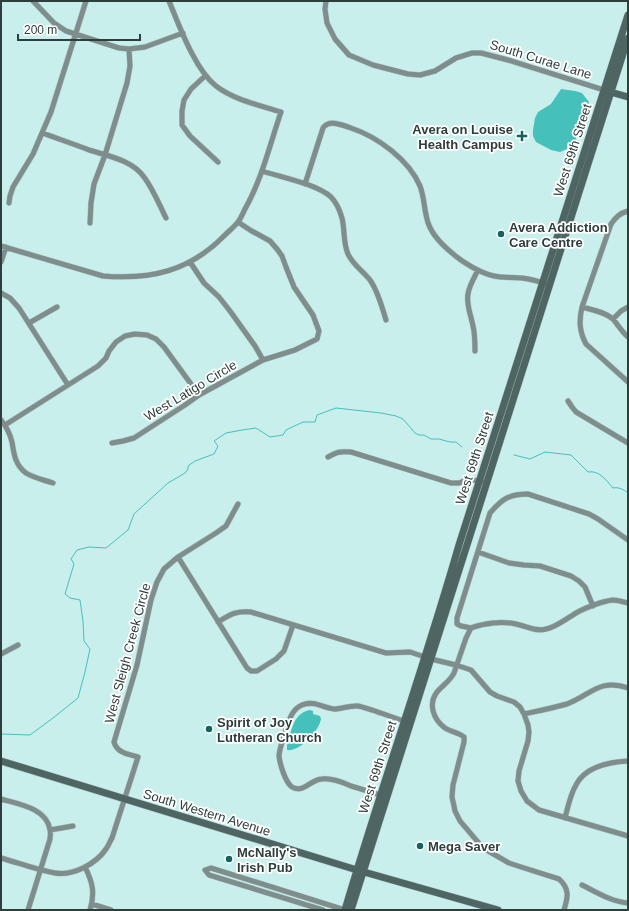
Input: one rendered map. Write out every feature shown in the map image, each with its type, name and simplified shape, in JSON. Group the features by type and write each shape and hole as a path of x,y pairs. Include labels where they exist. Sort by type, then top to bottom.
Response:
{"main road":[{"name":"West 69th Street","path":"345,910 360,871 428,658 607,91 628,15"},
{"name":"West 69th Street","path":"607,91 628,38"},
{"path":"607,91 628,97"},
{"name":"West 69th Street","path":"351,910 380,795 407,722"},
{"name":"South Western Avenue","path":"1,761 360,871 498,910"}],"street":[{"path":"33,1 54,23 62,29 119,48 129,49 145,47 183,33"},
{"path":"9,203 13,187 33,154 56,99 86,1"},
{"path":"1,262 3,247 103,276 136,277 156,275 190,262 217,244 238,222 254,192 281,112 241,100 216,86 205,76 192,53 169,1"},
{"name":"South Curae Lane","path":"326,1 325,9 327,23 335,39 349,55 373,65 408,74 420,75 435,71 456,58 472,53 481,53 502,58 607,91"},
{"path":"90,223 94,184 105,155 127,83 130,66 129,49"},
{"path":"205,76 191,89 184,100 182,125 190,136 218,162"},
{"path":"305,184 323,128 328,124 334,123 358,130 376,139 394,153 412,172 420,187 427,220 432,231 438,240 452,254 478,270 494,276 521,278 546,284"},
{"path":"43,133 56,139 124,161 143,176 166,218"},
{"path":"262,171 319,189 331,197 338,207 342,218 345,246 349,256 356,266 370,280 386,320"},
{"path":"628,211 616,217 611,224 582,307 580,319 580,328 586,344 628,382"},
{"name":"West Latigo Circle","path":"112,443 134,438 199,395 263,360 295,350 317,339 319,331 313,315 294,287 282,256 277,248 270,241 238,222"},
{"path":"190,262 204,283 219,297 230,311 263,360"},
{"path":"475,351 475,334 468,304 468,294 478,270"},
{"path":"1,293 10,298 19,308 68,385"},
{"path":"29,323 57,307"},
{"path":"582,307 602,312 613,319 628,337"},
{"path":"613,319 621,311 628,307"},
{"path":"5,425 98,366 106,358 116,342 125,336 135,334 147,335 156,339 164,346 199,395"},
{"path":"568,401 576,412 628,443"},
{"path":"1,420 9,434 16,462 20,467 26,473 53,483"},
{"path":"328,457 335,453 351,452 451,483 459,483 469,480 483,482"},
{"path":"628,540 589,514 528,494 518,494 507,498 498,504 490,514 456,618 457,624 471,628 479,625 507,623 537,630 545,630 553,627 575,613 604,602 612,600 628,603"},
{"name":"West Sleigh Creek Circle","path":"125,799 138,757 121,752 116,747 114,742 137,665 151,600 157,582 164,569 178,557 226,526 238,504"},
{"path":"478,552 509,563 540,566 571,576 585,587 593,606"},
{"path":"178,557 247,668 252,671 257,671 276,659 284,651 293,625"},
{"path":"218,622 231,613 240,611 251,612 386,653 410,652 471,670 490,692 514,702 520,707 524,714 529,732 528,741 519,771 518,781 527,802 539,810 628,836"},
{"path":"471,628 451,678 437,693 433,702 434,717 440,724 446,729 464,737 453,785 452,798 455,811 460,820 482,848 513,865 559,879 567,890 568,897 564,910"},
{"path":"1,654 18,645"},
{"path":"524,714 569,703 599,687 607,685 628,688"},
{"path":"380,795 331,779 319,779 313,781 304,788 297,789 292,787 284,775 280,765 279,755 291,716 301,705 310,703 333,709 359,706 407,722"},
{"path":"565,818 576,784 585,773 606,764 628,761"},
{"path":"1,799 34,809 45,818 48,822 50,830 50,839 28,910"},
{"path":"1,858 41,870 57,873 70,872 86,867 99,858 106,849 112,838 125,799"},
{"path":"50,830 73,826"},
{"path":"86,867 91,879 93,891 90,910"},
{"path":"323,910 209,875 205,870 211,868 345,910"},
{"path":"582,885 612,899 623,903 628,903"},
{"path":"92,904 111,910"}],"water":[{"path":"561,89 582,93 589,102 585,114 578,123 576,139 573,145 560,152 551,150 536,142 533,136 533,130 535,118 538,112 551,104"},
{"path":"310,710 313,711 313,714 320,716 321,719 317,729 308,740 298,748 287,750 296,719 304,712"}],"waterway":[{"path":"1,734 30,735 78,698 90,649 84,641 80,600 70,598 65,594 74,564 71,559 77,550 89,547 106,548 128,530 134,514 168,483 185,473 188,466 195,461 214,454 218,446 214,441 226,433 256,428 270,437 283,435 286,430 303,422 315,422 317,415 336,408 396,416 403,419 415,433 419,435 424,435 431,439 456,442 462,447"},
{"path":"514,455 530,459 545,452 571,455 588,472 599,474 613,488 621,489 628,493"}],"place":[{"name":"Avera on Louise Health Campus","path":"522,136"},
{"name":"Avera Addiction Care Centre","path":"501,234"},
{"name":"Spirit of Joy Lutheran Church","path":"209,729"},
{"name":"Mega Saver","path":"420,846"},
{"name":"McNally's Irish Pub","path":"229,859"}]}
